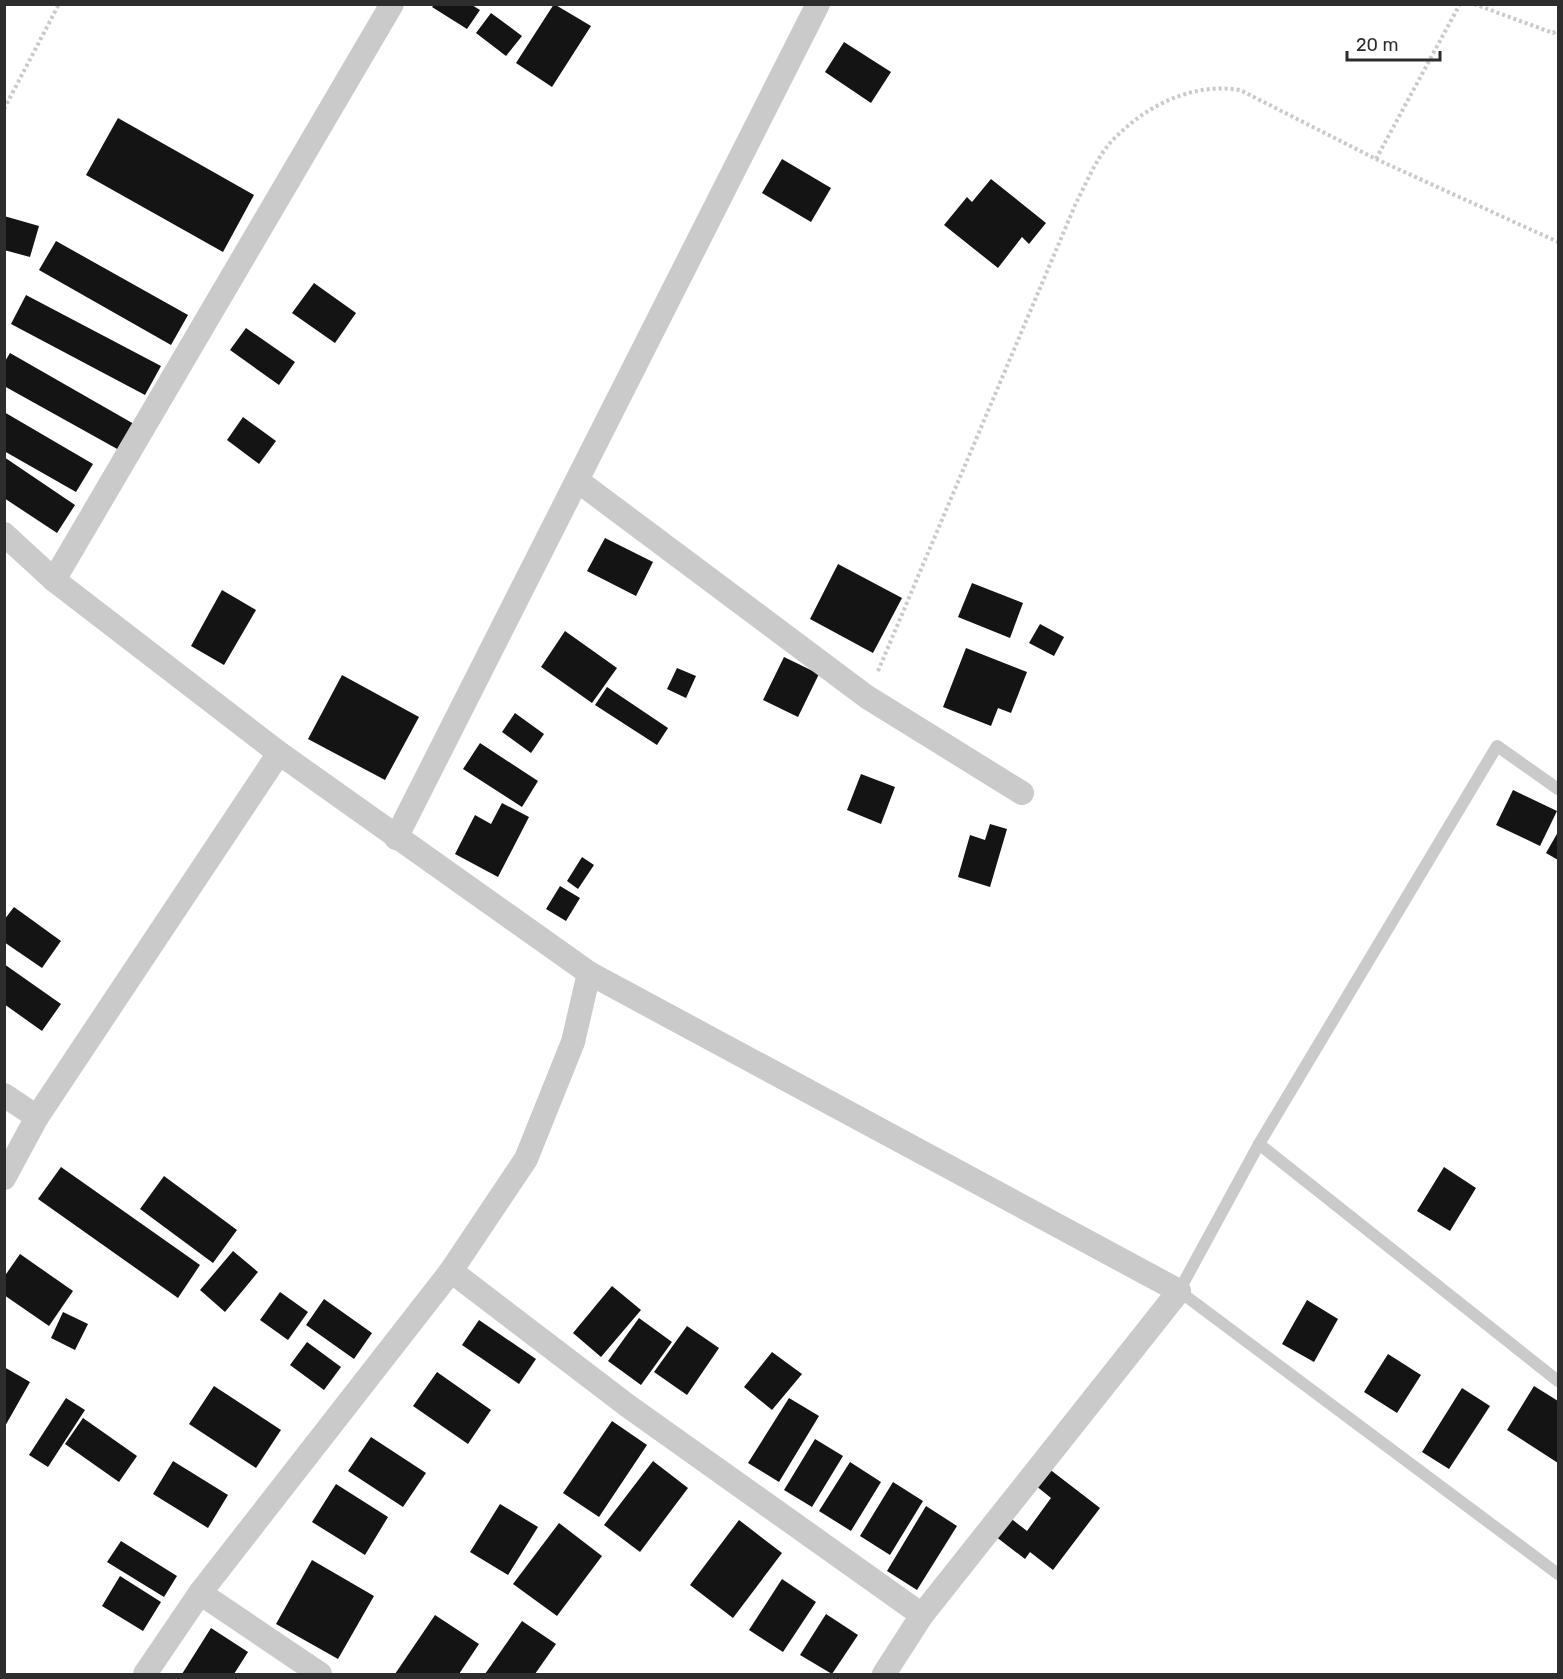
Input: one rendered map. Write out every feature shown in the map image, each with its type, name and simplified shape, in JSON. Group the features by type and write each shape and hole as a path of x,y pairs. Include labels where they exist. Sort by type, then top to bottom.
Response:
{"street":[{"path":"54,580 392,4"},
{"path":"396,838 818,4"},
{"path":"578,481 867,697 1022,793"},
{"path":"4,534 54,580 279,753 396,838 590,973 1179,1291 922,1615 884,1674"},
{"path":"4,1178 37,1117 279,753"},
{"path":"145,1674 200,1593 451,1271 526,1159 573,1042 590,973"},
{"path":"4,1095 37,1117"},
{"path":"451,1271 628,1406 922,1615"},
{"path":"200,1593 320,1674"}],"lane":[{"path":"1558,789 1497,746 1259,1144 1179,1291 1558,1574"},
{"path":"1259,1144 1558,1381"}],"path":[{"path":"4,109 59,4"},
{"path":"1376,159 1460,4"},
{"path":"1474,4 1553,33 1558,30"},
{"path":"867,697 1076,203 1109,144 1145,112 1172,97 1221,87 1240,90 1376,159 1558,242"}],"building":[{"path":"554,4 591,26 552,87 516,63"},
{"path":"434,5 472,5 480,10 467,29 432,7"},
{"path":"491,13 522,36 506,56 476,33"},
{"path":"844,42 891,72 871,103 825,72"},
{"path":"118,118 254,195 223,252 86,175"},
{"path":"782,159 831,188 811,222 762,193"},
{"path":"991,179 1046,223 1029,244 1022,237 998,268 944,225 967,197 972,202"},
{"path":"4,216 39,226 30,257 4,250"},
{"path":"56,241 188,315 171,345 39,270"},
{"path":"314,283 356,313 335,343 292,313"},
{"path":"26,295 161,366 145,395 11,324"},
{"path":"246,328 295,362 279,385 230,350"},
{"path":"10,353 134,424 119,450 4,386 4,363"},
{"path":"4,412 93,464 76,492 4,451"},
{"path":"243,417 276,441 259,464 227,440"},
{"path":"4,457 75,505 57,533 4,498"},
{"path":"605,538 653,562 636,596 587,571"},
{"path":"838,564 902,598 873,653 810,619"},
{"path":"972,583 1023,603 1010,638 958,617"},
{"path":"222,590 256,610 224,665 191,646"},
{"path":"1040,624 1064,637 1054,656 1029,643"},
{"path":"565,631 617,668 592,703 541,667"},
{"path":"966,648 1027,672 1011,713 998,708 991,726 943,707"},
{"path":"784,657 819,674 798,717 763,700"},
{"path":"677,668 696,676 686,698 667,689"},
{"path":"342,675 419,717 385,780 308,739"},
{"path":"607,687 668,728 657,745 595,705"},
{"path":"515,713 544,734 531,753 502,732"},
{"path":"480,743 538,781 522,807 463,769"},
{"path":"861,774 895,787 881,824 847,810"},
{"path":"1513,790 1557,811 1540,846 1496,825"},
{"path":"502,803 529,817 498,877 455,854 475,815 491,824"},
{"path":"990,824 1007,829 990,887 958,877 970,835 985,840"},
{"path":"1558,832 1558,860 1546,853"},
{"path":"582,857 594,865 578,889 567,881"},
{"path":"560,886 580,898 566,921 546,909"},
{"path":"14,907 61,941 42,968 4,942 4,920"},
{"path":"4,964 61,1004 42,1031 4,1004"},
{"path":"61,1167 200,1265 178,1298 38,1199"},
{"path":"1444,1167 1476,1188 1450,1231 1417,1211"},
{"path":"164,1176 237,1230 213,1263 140,1209"},
{"path":"233,1251 258,1272 225,1312 200,1290"},
{"path":"20,1254 73,1291 49,1326 4,1295 4,1277"},
{"path":"612,1286 641,1310 601,1357 573,1333"},
{"path":"280,1292 308,1312 288,1340 260,1320"},
{"path":"324,1299 372,1333 354,1359 306,1325"},
{"path":"1307,1300 1338,1319 1314,1362 1282,1344"},
{"path":"63,1312 88,1324 75,1350 51,1338"},
{"path":"639,1318 672,1342 641,1385 608,1361"},
{"path":"479,1320 536,1359 519,1384 462,1345"},
{"path":"687,1326 719,1348 687,1395 654,1372"},
{"path":"307,1342 341,1367 324,1390 290,1365"},
{"path":"772,1352 802,1374 772,1410 744,1387"},
{"path":"1388,1354 1421,1375 1397,1413 1364,1392"},
{"path":"4,1367 30,1382 4,1428"},
{"path":"437,1372 491,1410 468,1444 413,1406"},
{"path":"214,1386 281,1430 256,1468 189,1424"},
{"path":"1534,1386 1558,1401 1558,1463 1507,1430"},
{"path":"1462,1388 1490,1406 1449,1469 1422,1452"},
{"path":"66,1398 85,1410 48,1467 29,1455"},
{"path":"789,1398 819,1416 779,1482 748,1463"},
{"path":"83,1418 137,1456 119,1482 65,1444"},
{"path":"612,1421 647,1445 599,1517 563,1493"},
{"path":"371,1437 426,1473 403,1507 348,1471"},
{"path":"815,1439 843,1456 812,1507 784,1490"},
{"path":"173,1461 228,1495 208,1528 153,1494"},
{"path":"653,1461 688,1488 640,1552 604,1525"},
{"path":"850,1462 881,1482 851,1531 819,1511"},
{"path":"1048,1468 1100,1508 1053,1570 1030,1552 1025,1559 995,1536 1009,1517 1027,1531 1051,1498 1035,1485"},
{"path":"893,1482 923,1501 890,1555 860,1536"},
{"path":"336,1484 388,1517 365,1555 312,1522"},
{"path":"500,1504 538,1527 508,1575 470,1552"},
{"path":"926,1506 957,1526 917,1590 887,1571"},
{"path":"739,1520 782,1553 733,1618 690,1585"},
{"path":"559,1523 602,1556 557,1616 513,1584"},
{"path":"121,1541 177,1576 164,1597 107,1562"},
{"path":"312,1560 374,1596 338,1659 276,1624"},
{"path":"120,1576 161,1602 143,1631 102,1606"},
{"path":"782,1579 816,1602 783,1652 749,1630"},
{"path":"826,1614 858,1635 832,1674 800,1655"},
{"path":"435,1615 479,1644 459,1674 395,1674"},
{"path":"522,1621 556,1644 535,1674 485,1674"},
{"path":"211,1628 248,1652 234,1674 182,1674"}]}
